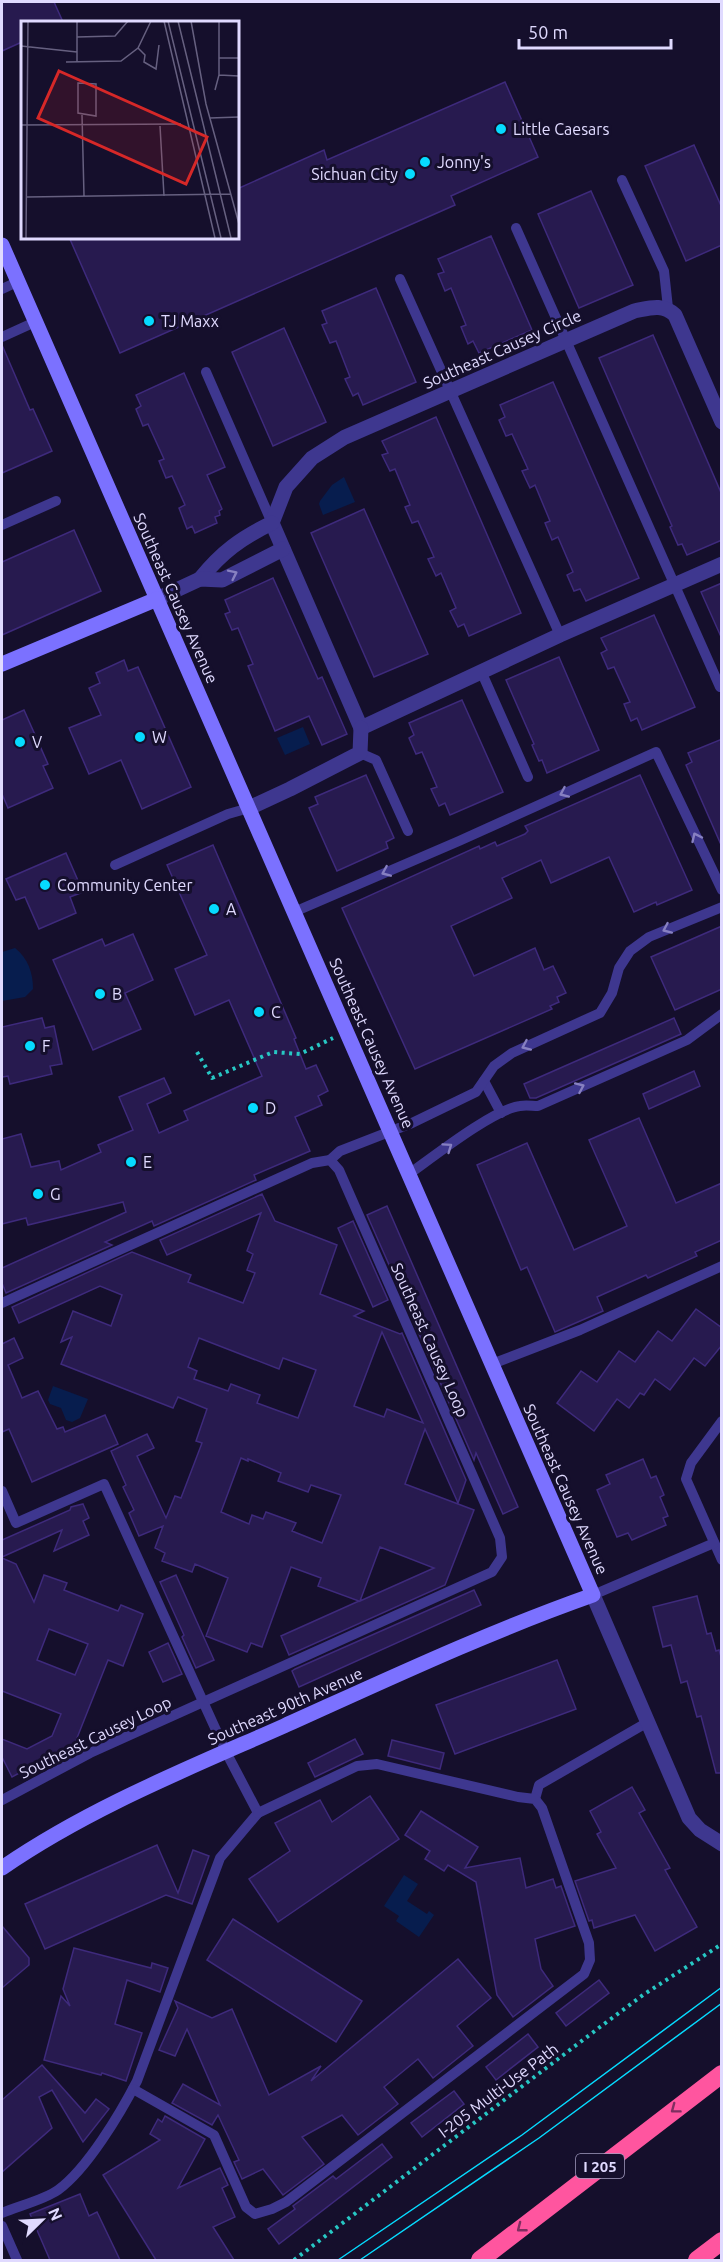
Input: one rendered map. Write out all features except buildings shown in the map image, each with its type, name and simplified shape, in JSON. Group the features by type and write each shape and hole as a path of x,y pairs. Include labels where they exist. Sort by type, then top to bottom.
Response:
{"highway":[{"name":"I 205","path":"480,2260 722,2074"},
{"path":"697,2260 722,2241"}],"street":[{"name":"Southeast Causey Avenue","path":"2,245 689,1818 700,1830 722,1844"},
{"name":"Southeast Causey Circle","path":"272,524 286,487 312,458 345,437 634,311 659,306 668,308"},
{"path":"668,308 675,315 722,422"},
{"path":"2,664 200,579 214,561 243,537 272,524 361,728 360,753 249,808"},
{"path":"200,579 222,580 283,549"},
{"path":"361,728 560,635 722,564"},
{"name":"Southeast 90th Avenue","path":"2,1868 90,1814 448,1654 593,1595"}],"lane":[{"path":"622,180 664,271 668,308"},
{"path":"516,228 720,687"},
{"path":"400,279 560,635"},
{"path":"2,289 17,282"},
{"path":"2,337 35,322"},
{"path":"206,372 272,524"},
{"path":"2,525 56,501"},
{"path":"481,671 528,777"},
{"path":"294,912 656,752 722,890"},
{"path":"360,753 376,760 408,831"},
{"path":"116,865 228,814 249,808"},
{"path":"2,1303 312,1164 330,1160 340,1151 412,1123 476,1092 494,1066 512,1053 600,1013 612,993 619,968 630,951 649,937 722,907"},
{"path":"409,1174 487,1120 518,1106 538,1106 687,1040 722,1014"},
{"path":"484,1081 501,1113"},
{"name":"Southeast Causey Loop","path":"2,1800 90,1753 492,1572 502,1557 496,1527 339,1170 330,1160"},
{"path":"492,1364 580,1330 722,1266"},
{"path":"722,1421 691,1462 687,1479 722,1560"},
{"path":"2,1491 16,1523 104,1484 226,1752 258,1813"},
{"path":"593,1595 714,1544"},
{"path":"535,1799 539,1785 648,1722"},
{"path":"2,2213 56,2192 72,2178 119,2115 133,2089 220,1858 258,1813 357,1766 377,1764 535,1799 542,1808 589,1943 590,1960 584,1974 286,2202 255,2214 246,2207 214,2135 133,2089"},
{"path":"2,2226 17,2260"}],"path":[{"path":"197,1052 212,1078 273,1052 300,1054 347,1032"},
{"name":"I-205 Multi-Use Path","path":"294,2260 626,2008 722,1944"}],"water":[{"path":"344,477 355,502 323,515 320,501 332,485"},
{"path":"303,727 310,744 285,755 277,738"},
{"path":"15,948 29,966 33,989 25,997 2,1001 2,952"},
{"path":"53,1386 88,1399 80,1418 72,1422 66,1420 61,1408 50,1404 48,1400"},
{"path":"404,1875 418,1884 407,1901 427,1914 429,1911 434,1915 419,1937 396,1921 399,1916 384,1906"}],"tram line":[{"path":"338,2260 522,2135 722,1987"},
{"path":"360,2260 539,2138 722,2003"}],"place":[{"name":"Little Caesars","path":"501,129"},
{"name":"Jonny's","path":"425,162"},
{"name":"Sichuan City","path":"410,174"},
{"name":"TJ Maxx","path":"149,321"},
{"name":"W","path":"140,737"},
{"name":"V","path":"20,742"},
{"name":"Community Center","path":"45,885"},
{"name":"A","path":"214,909"},
{"name":"B","path":"100,994"},
{"name":"C","path":"259,1012"},
{"name":"F","path":"30,1046"},
{"name":"D","path":"253,1108"},
{"name":"E","path":"131,1162"},
{"name":"G","path":"38,1194"}]}
